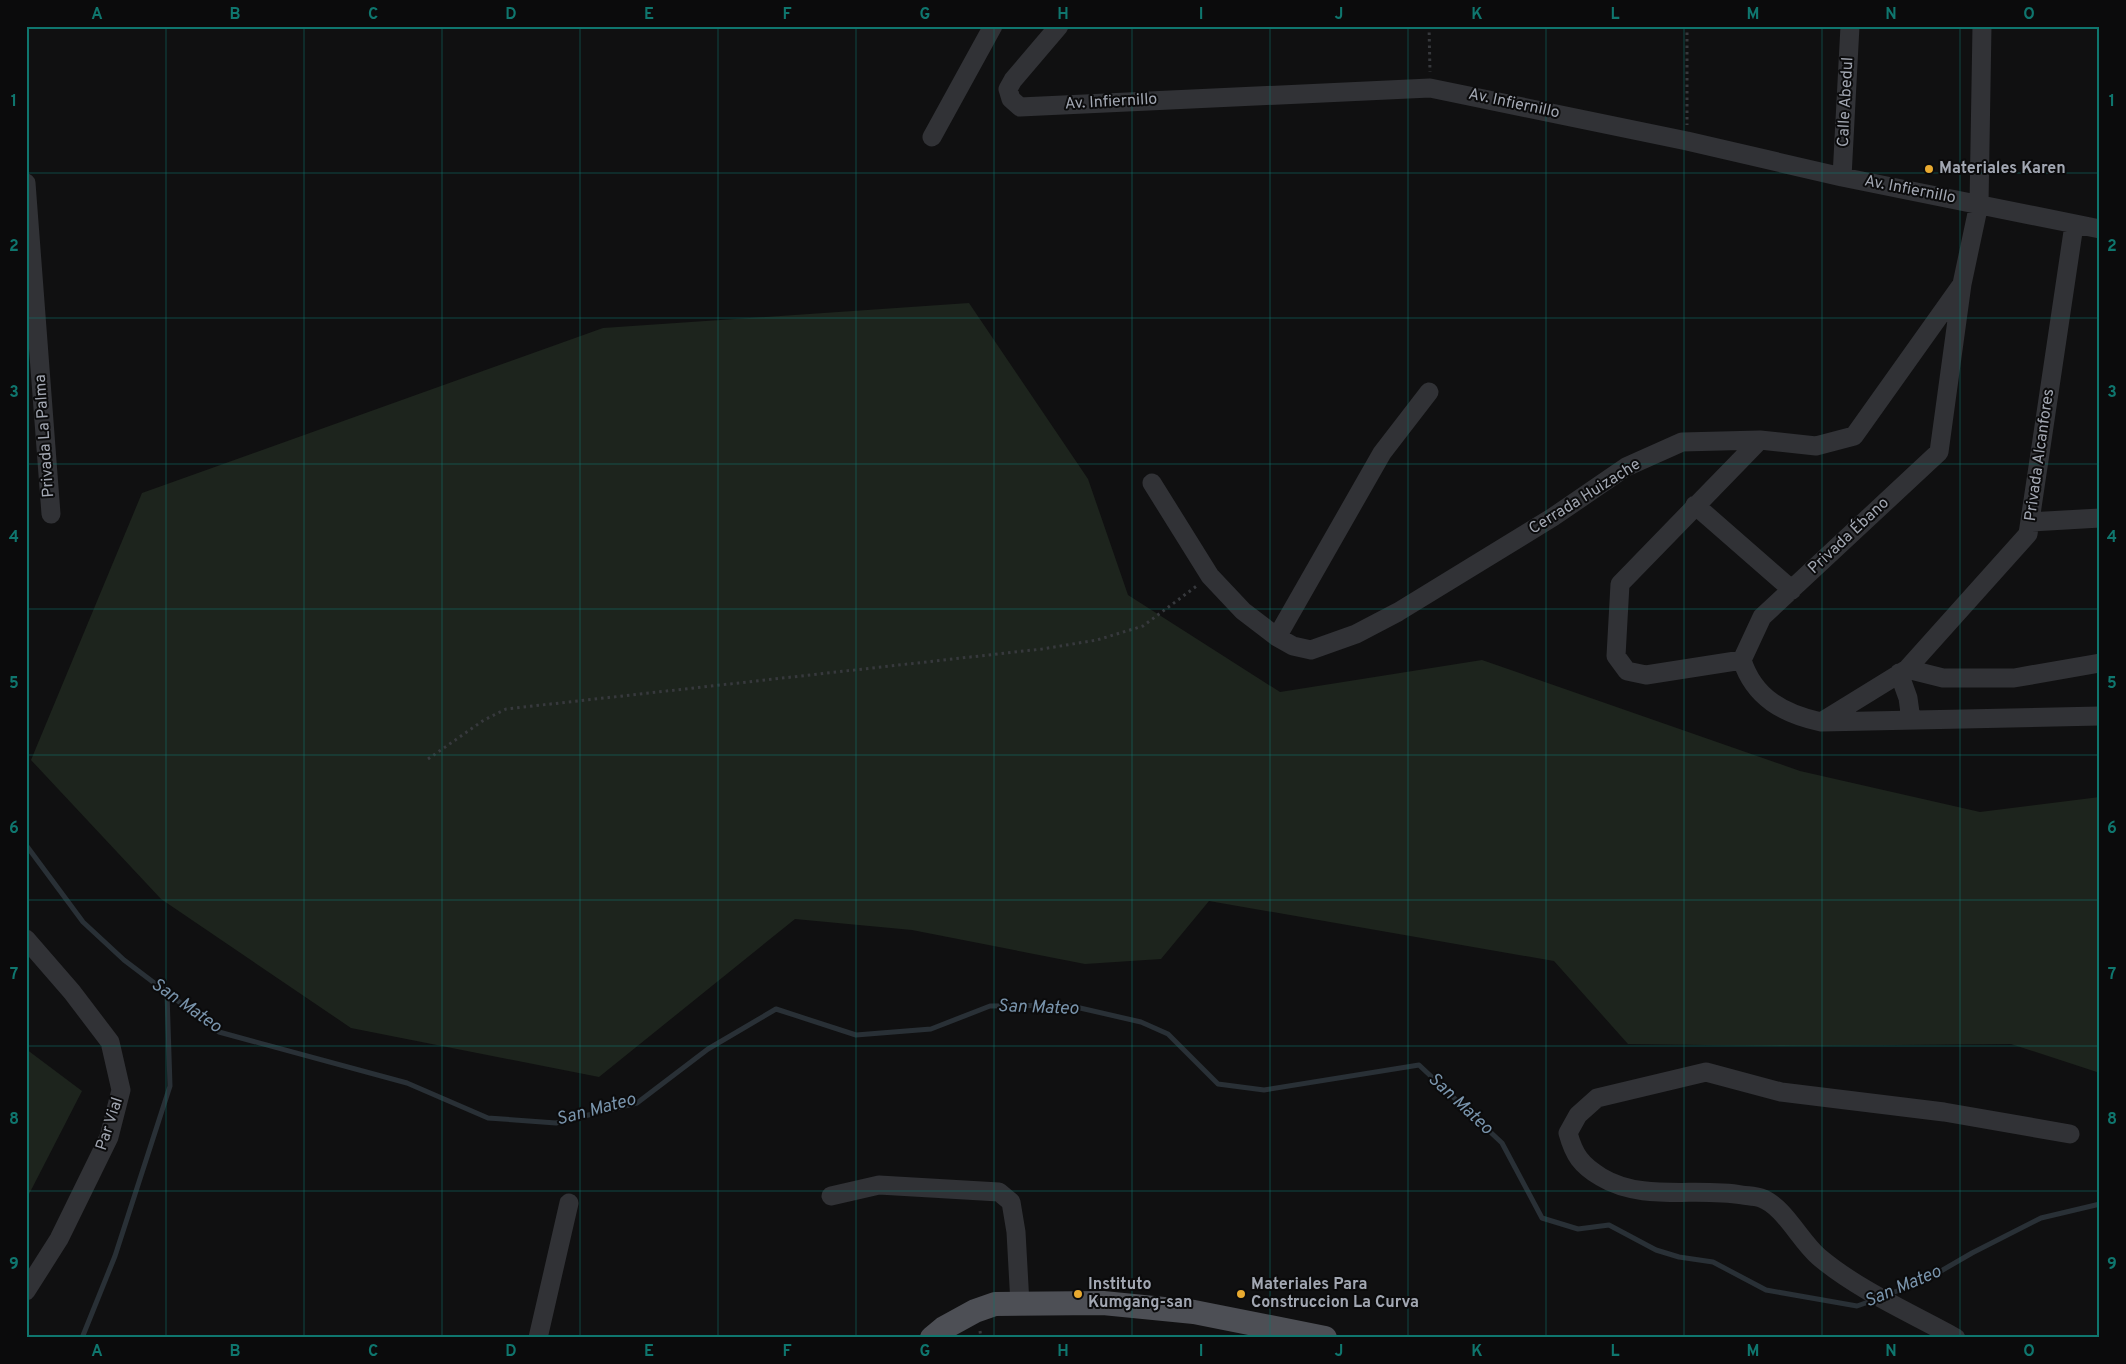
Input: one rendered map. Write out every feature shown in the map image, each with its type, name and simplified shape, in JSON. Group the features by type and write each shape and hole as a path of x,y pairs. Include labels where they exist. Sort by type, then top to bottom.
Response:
{"main road":[{"path":"932,1338 944,1328 975,1311 995,1304 1103,1303 1194,1312 1325,1338"}],"street":[{"path":"932,137 994,26"},
{"name":"Av. Infiernillo","path":"1059,26 1013,80 1008,89 1012,99 1020,107 1430,88 1687,141 1842,177 2100,230"},
{"name":"Calle Abedul","path":"1842,177 1850,26"},
{"name":"Privada Ébano","path":"1742,660 1762,617 1939,452 1962,284 1978,204 1982,26"},
{"name":"Privada La Palma","path":"26,183 28,240 51,514"},
{"name":"Privada Alcanfores","path":"1903,671 2028,534 2074,225"},
{"name":"Cerrada Huizache","path":"1152,483 1210,576 1242,611 1277,637 1293,646 1311,650 1356,634 1398,612 1552,517 1626,467 1682,442 1760,440 1816,446 1854,436 1962,284"},
{"path":"1277,637 1382,453 1429,392"},
{"path":"1760,440 1620,584 1616,656 1627,671 1646,674 1742,660 1748,678 1777,707 1798,717 1821,722 2100,716"},
{"path":"1695,506 1792,590"},
{"path":"2030,522 2100,518"},
{"path":"1821,722 1903,671 1943,678 2014,678 2100,663"},
{"path":"1903,671 1911,720"},
{"name":"Par Vial","path":"26,939 72,992 110,1042 121,1090 109,1137 59,1239 26,1291"},
{"path":"1956,1338 1844,1276 1817,1256 1782,1214 1761,1198 1725,1192 1639,1191 1615,1186 1586,1168 1573,1150 1568,1133 1578,1115 1597,1098 1706,1072 1781,1092 1944,1112 2070,1134"},
{"path":"831,1196 879,1185 999,1192 1012,1202 1016,1232 1020,1304"},
{"path":"538,1338 569,1203"}],"path":[{"path":"1430,26 1430,88"},
{"path":"1687,26 1687,141"},
{"path":"428,759 484,720 506,709 1042,649 1096,640 1143,626 1210,576"}],"shaded area":[{"path":"969,303 1088,479 1128,595 1280,692 1482,660 1800,771 1980,812 2100,797 2100,1073 2011,1044 1785,1046 1628,1044 1554,961 1209,901 1161,959 1085,964 912,930 795,919 599,1077 351,1028 161,899 31,760 142,493 603,328"},
{"path":"26,1049 82,1091 26,1200"}],"waterway":[{"name":"San Mateo","path":"26,845 83,922 124,960 219,1032 407,1083 488,1118 556,1123 637,1103 708,1049 776,1009 856,1035 931,1029 990,1006 1067,1005 1141,1022 1168,1034 1218,1084 1264,1090 1419,1065 1502,1143 1542,1218 1578,1229 1609,1225 1656,1250 1679,1257 1713,1262 1766,1290 1857,1306 1874,1300"},
{"path":"82,1338 115,1256 170,1086 167,993"},
{"name":"San Mateo","path":"1886,1295 1922,1282 1972,1253 2041,1218 2100,1204"}],"place":[{"name":"Materiales Karen","path":"1929,169"},
{"name":"Instituto Kumgang-san","path":"1078,1294"},
{"name":"Materiales Para Construccion La Curva","path":"1241,1294"}]}
